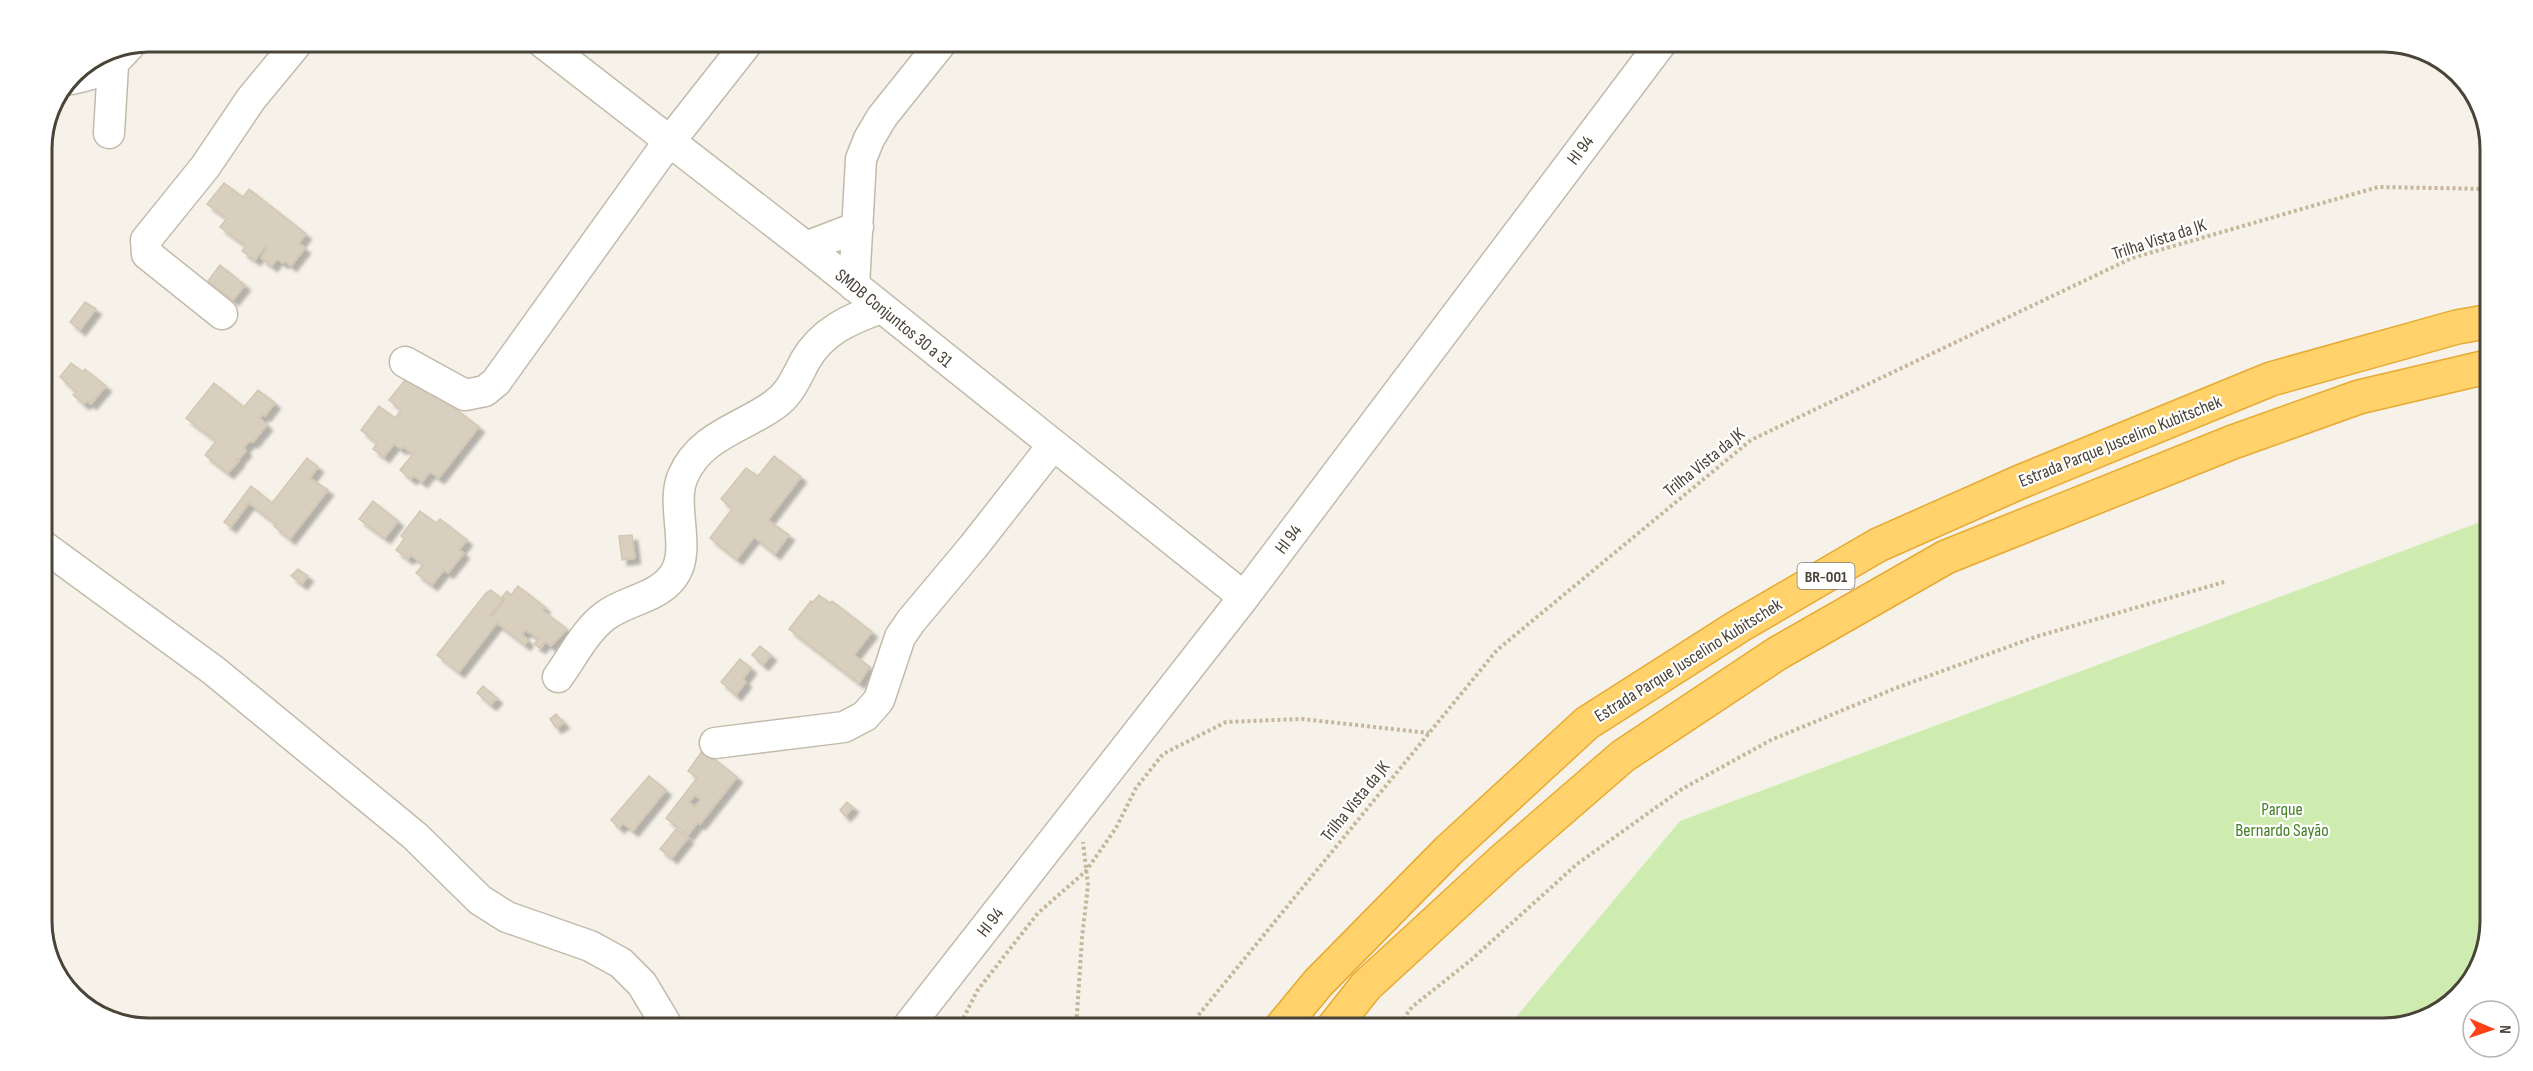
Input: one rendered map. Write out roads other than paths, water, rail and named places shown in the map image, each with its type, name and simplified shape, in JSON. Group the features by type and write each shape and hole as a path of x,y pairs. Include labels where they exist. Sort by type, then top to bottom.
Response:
{"highway":[{"name":"Estrada Parque Juscelino Kubitschek","path":"1289,1018 1318,983 1448,851 1587,723 1739,626 1878,545 2020,482 2260,384 2457,327 2480,323"},
{"name":"BR-001","path":"1341,1018 1366,986 1504,859 1623,756 1807,636 1946,557 2222,446 2359,397 2480,369"}],"street":[{"path":"222,314 147,254 146,240 205,167 250,99 290,52"},
{"name":"SMDB Conjuntos 30 a 31","path":"577,52 670,140 1244,597"},
{"path":"405,362 465,395 484,391 496,382 670,140 740,52"},
{"path":"854,286 861,159 882,117 934,52"},
{"name":"HI 94","path":"915,1018 1244,597 1654,52"},
{"path":"109,133 121,57"},
{"path":"87,76 117,58"},
{"path":"806,247 858,227"},
{"path":"558,677 604,617 667,584 676,573 681,555 678,502 682,477 707,443 775,405 795,385 806,360 822,339 848,320 881,308"},
{"path":"715,743 844,727 865,716 879,700 900,637 911,621 1053,445"},
{"path":"53,553 213,670 415,836 480,900 507,917 590,946 621,963 642,984 662,1018"}],"park label":[{"name":"Parque Bernardo Sayão","path":"2282,819"}]}
